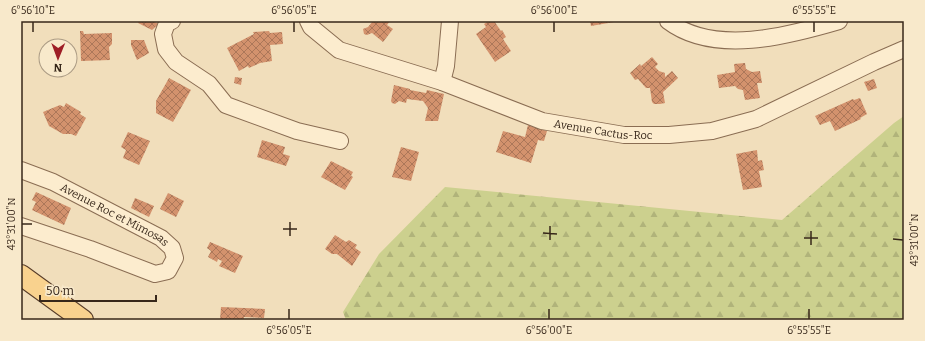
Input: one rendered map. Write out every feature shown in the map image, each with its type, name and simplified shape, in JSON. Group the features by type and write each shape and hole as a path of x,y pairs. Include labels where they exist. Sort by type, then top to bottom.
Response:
{"main road":[{"path":"21,275 84,320"}],"street":[{"path":"172,21 167,23 163,34 166,49 176,62 209,84 226,105 297,132 340,142"},
{"name":"Avenue Cactus-Roc","path":"308,21 312,27 339,50 442,82 542,121 624,135 669,135 712,131 756,119 904,49"},
{"path":"442,82 446,66 450,21"},
{"path":"668,21 697,36 730,41 770,38 818,28 839,21"},
{"name":"Avenue Roc et Mimosas","path":"21,170 54,182 161,238 172,248 175,258 168,271 155,274 90,249 21,226"}],"green space":[{"path":"904,116 904,320 346,320 343,312 379,254 445,187 782,220"}],"building":[{"path":"139,21 152,21 159,24 152,30 138,23"},
{"path":"373,21 390,21 387,25 393,29 383,42 372,33 367,35 364,34 363,29 368,27"},
{"path":"489,21 494,21 501,31 502,30 506,37 503,39 511,51 495,62 476,34 486,27 484,24"},
{"path":"590,21 614,21 614,22 591,26"},
{"path":"80,31 83,31 84,34 112,33 112,44 109,47 110,60 81,61"},
{"path":"269,31 270,33 282,32 283,44 270,45 272,61 260,63 249,68 248,66 239,71 227,48 254,34 253,32"},
{"path":"131,40 144,40 149,53 137,60 131,45"},
{"path":"652,57 658,64 655,67 659,71 665,73 665,77 672,71 678,78 663,92 665,103 654,104 652,102 650,88 646,88 638,79 635,80 630,73 640,64 641,66"},
{"path":"745,63 746,69 752,72 760,71 762,83 757,83 760,98 745,100 743,90 738,89 735,86 719,88 717,75 735,72 734,64"},
{"path":"235,77 242,78 241,85 234,83"},
{"path":"169,78 191,90 173,122 156,113 156,101"},
{"path":"874,79 877,88 868,91 864,82"},
{"path":"394,85 426,93 427,90 444,94 438,121 425,121 428,108 423,101 407,99 406,103 399,101 395,104 392,103 391,101"},
{"path":"860,98 867,114 860,118 861,119 835,131 830,121 820,125 815,116 853,99"},
{"path":"66,103 81,112 80,114 86,118 76,136 71,134 63,134 49,126 43,112 60,105 64,107"},
{"path":"528,125 547,131 544,141 538,140 531,163 496,152 503,131 525,137"},
{"path":"128,132 150,141 139,165 123,158 126,150 121,147"},
{"path":"262,140 285,147 283,154 290,156 286,166 257,157"},
{"path":"401,147 419,152 411,181 392,177"},
{"path":"757,150 758,161 762,160 764,170 759,171 762,187 743,190 736,154"},
{"path":"331,161 353,172 351,176 353,177 345,190 321,177"},
{"path":"36,192 71,208 64,225 32,210 36,202 32,200"},
{"path":"168,193 184,201 176,217 160,209"},
{"path":"135,198 154,206 149,217 131,208"},
{"path":"335,235 346,242 349,240 357,245 355,248 361,252 352,266 337,254 332,254 325,249"},
{"path":"210,242 243,256 235,273 219,266 222,261 218,259 217,262 208,257 211,251 207,248"},
{"path":"221,307 265,309 264,318 244,317 244,320 220,320"}]}
